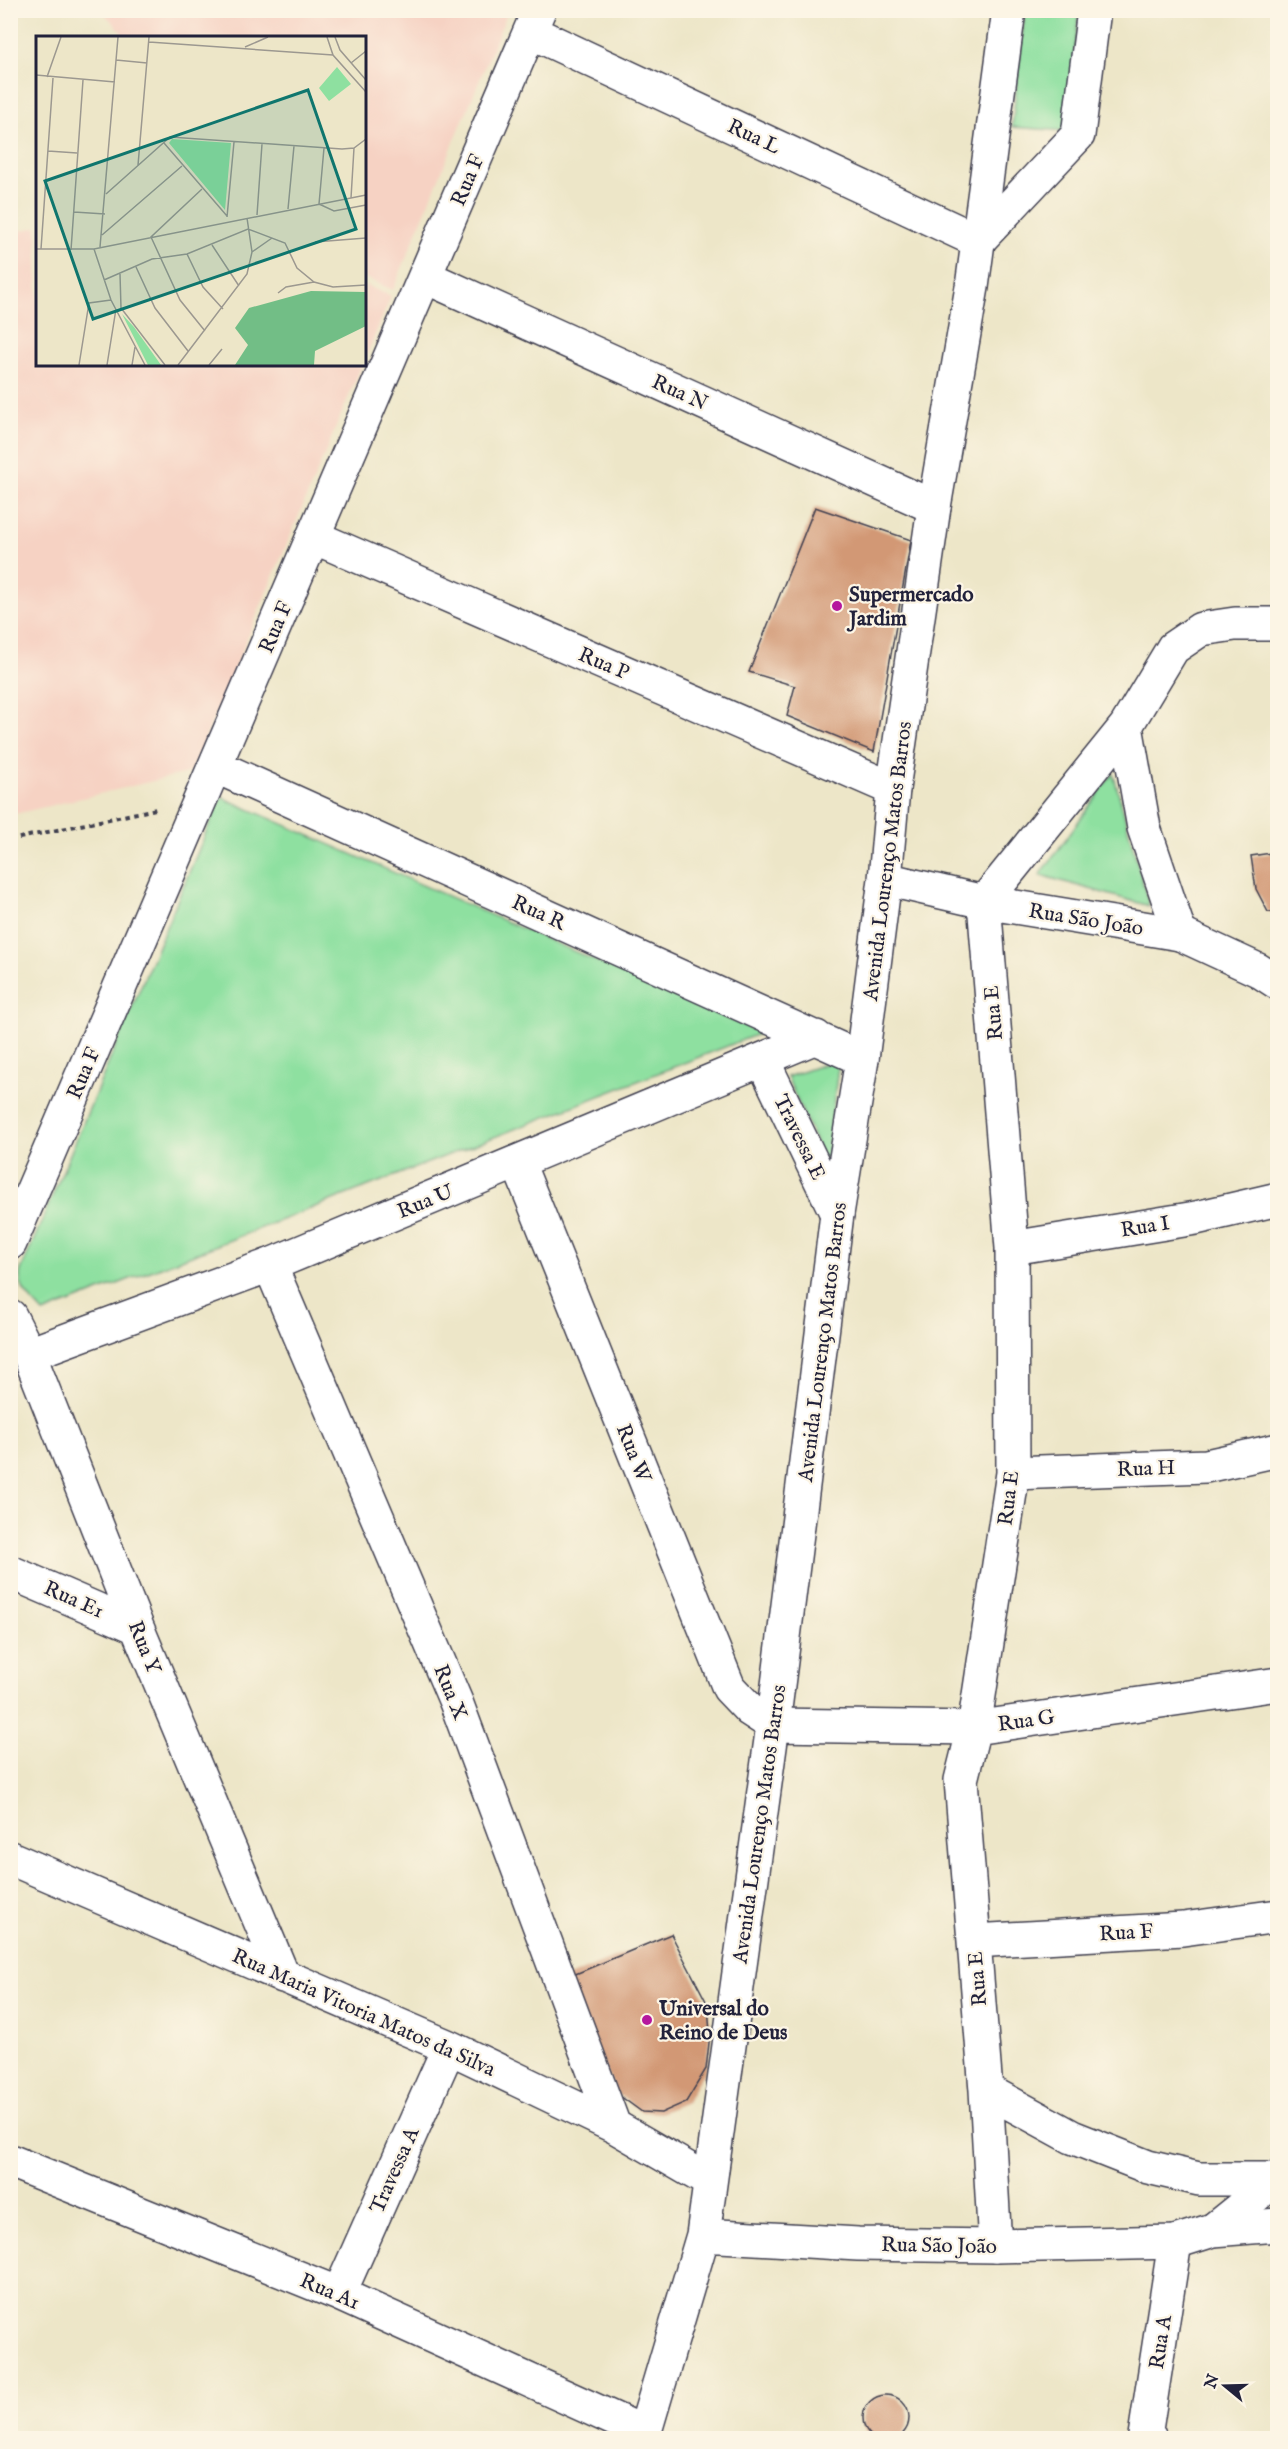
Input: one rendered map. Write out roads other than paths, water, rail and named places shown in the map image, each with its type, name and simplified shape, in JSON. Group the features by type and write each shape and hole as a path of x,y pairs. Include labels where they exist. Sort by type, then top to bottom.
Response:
{"street":[{"name":"Avenida Lourenço Matos Barros","path":"644,2436 703,2235 773,1725 837,1214 862,1059 885,879 893,789 934,507 978,241 1009,10"},
{"path":"978,241 1078,135 1094,10"},
{"name":"Rua L","path":"535,21 978,241"},
{"name":"Rua F","path":"10,1242 535,21"},
{"name":"Rua N","path":"426,277 934,507"},
{"name":"Rua P","path":"314,537 893,789"},
{"path":"984,902 1126,726 1173,648 1201,629 1235,624 1278,624"},
{"path":"1126,726 1144,828 1180,934"},
{"name":"Rua R","path":"215,766 862,1059"},
{"name":"Rua São João","path":"885,879 984,902 1180,934 1258,970 1278,982"},
{"name":"Rua E","path":"984,902 1012,1248 1013,1473 974,1728 961,1780 986,2090 995,2246"},
{"name":"Rua U","path":"29,1354 270,1265 816,1037"},
{"name":"Travessa E","path":"763,1061 837,1214"},
{"name":"Rua W","path":"518,1163 729,1688 750,1710 773,1725"},
{"name":"Rua I","path":"1012,1248 1196,1218 1278,1199"},
{"name":"Rua X","path":"270,1265 456,1702 614,2126"},
{"name":"Rua Y","path":"10,1316 29,1354 137,1627 283,1976"},
{"name":"Rua H","path":"1013,1473 1206,1466 1278,1450"},
{"name":"Rua E1","path":"10,1572 137,1627"},
{"name":"Rua G","path":"773,1725 974,1728 1278,1684"},
{"name":"Rua Maria Vitoria Matos da Silva","path":"10,1858 449,2047 614,2126 709,2181"},
{"name":"Rua F","path":"974,1941 1183,1929 1278,1916"},
{"name":"Travessa A","path":"339,2294 449,2047"},
{"path":"986,2090 1072,2138 1148,2167 1199,2179 1276,2180"},
{"name":"Rua A1","path":"10,2161 339,2294 644,2436"},
{"path":"1213,2230 1276,2180"},
{"path":"1213,2230 1275,2228"},
{"name":"Rua São João","path":"703,2235 858,2244 995,2246 1176,2242 1213,2230"},
{"name":"Rua A","path":"1150,2439 1145,2436 1176,2242"}],"place":[{"name":"Supermercado Jardim","path":"837,606"},
{"name":"Universal do Reino de Deus","path":"647,2020"}]}
